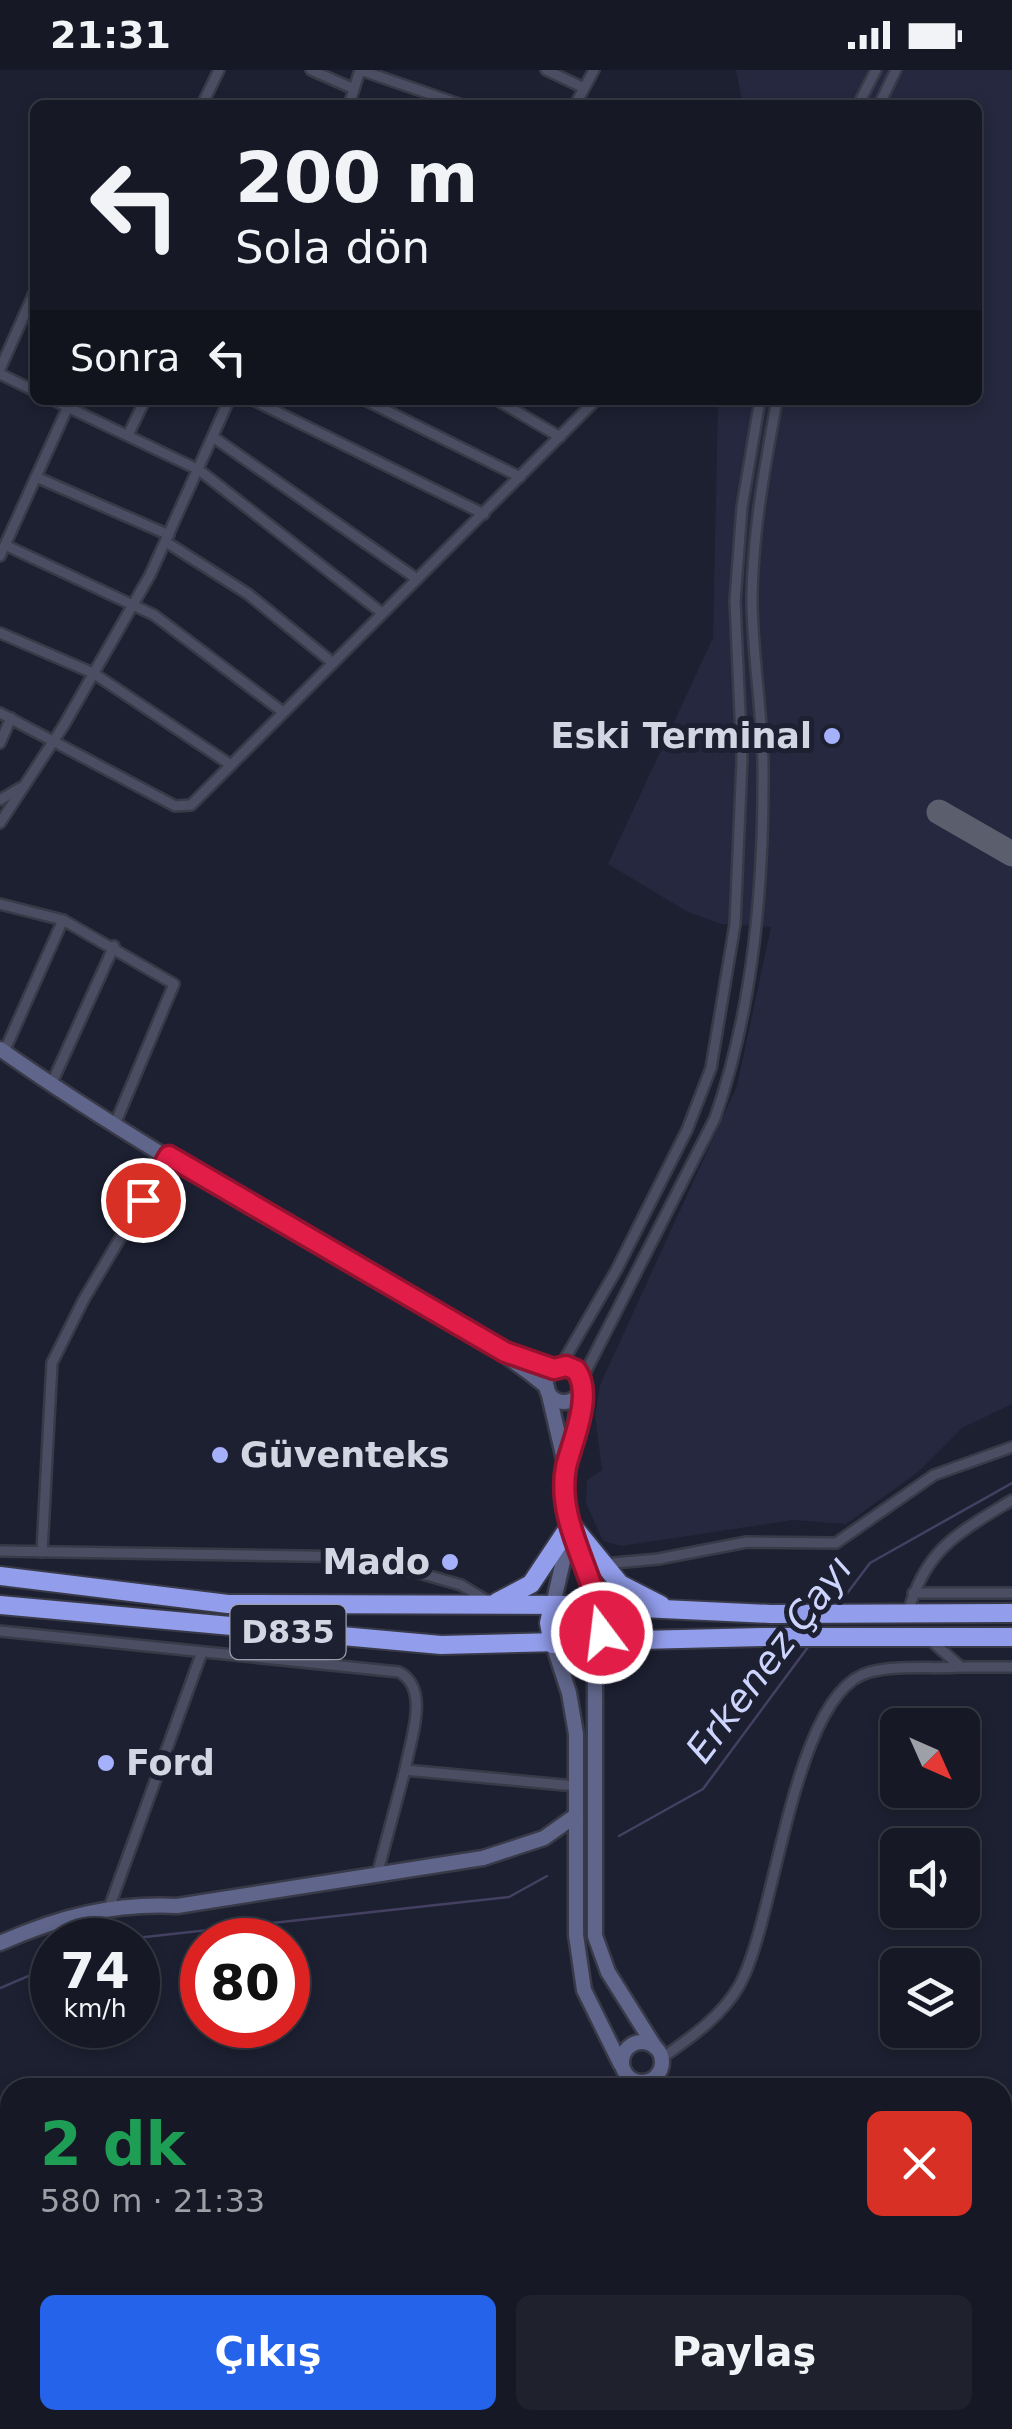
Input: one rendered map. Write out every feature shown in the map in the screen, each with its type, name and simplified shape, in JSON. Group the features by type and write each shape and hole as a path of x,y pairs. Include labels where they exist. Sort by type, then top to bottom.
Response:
{"highway":[{"path":"493,1604 531,1584 571,1524 620,1584 671,1609"},
{"name":"D835","path":"0,1576 228,1604 553,1604 771,1614 1012,1613"},
{"path":"553,1604 549,1623 554,1644"},
{"name":"D835","path":"0,1605 390,1642 554,1644 762,1636 1012,1637"},
{"path":"586,1605 602,1640"}],"main road":[{"path":"2,1050 50,1085 505,1352 562,1402 574,1399 581,1385"},
{"path":"505,1352 557,1368 571,1367 581,1385 566,1468"},
{"path":"557,1368 548,1389 566,1468 571,1524 586,1605"},
{"path":"553,1604 571,1524"},
{"path":"602,1640 596,1667 595,1936 608,1972 659,2053 667,2078"},
{"path":"554,1644 572,1707 576,1936 584,1990 629,2078"},
{"path":"0,1944 88,1910 129,1904 177,1906 483,1858 544,1838 575,1816"},
{"path":"621,2064 624,2051 635,2043 659,2053"},
{"path":"655,2078 659,2053"}],"street":[{"path":"204,100 219,70"},
{"path":"311,70 354,89"},
{"path":"351,100 360,70 447,100"},
{"path":"546,70 584,88"},
{"path":"578,100 594,70"},
{"path":"861,100 876,70"},
{"path":"881,100 896,70"},
{"path":"30,303 0,372 30,388"},
{"path":"0,556 68,405"},
{"path":"73,405 198,469 382,612"},
{"path":"128,435 142,405"},
{"path":"0,823 134,604 227,405"},
{"path":"263,405 484,514"},
{"path":"376,405 520,478"},
{"path":"506,405 560,437"},
{"path":"0,713 175,806 192,805 591,405"},
{"path":"557,1368 626,1252 687,1130 711,1068 733,947 742,750 735,601 742,507 759,405"},
{"path":"581,1385 715,1118 729,1078 757,926 762,749 752,599 757,508 776,405"},
{"path":"213,437 418,579"},
{"path":"36,477 167,538 248,594 333,663"},
{"path":"5,545 134,604 184,633 283,712"},
{"path":"0,633 93,673 230,764"},
{"path":"0,743 12,718"},
{"path":"742,750 762,749"},
{"path":"0,800 23,787"},
{"path":"1,906 63,920 174,984 115,1124"},
{"path":"2,1050 63,920"},
{"path":"50,1085 114,946"},
{"path":"42,1552 52,1364 84,1298 169,1156"},
{"path":"600,1564 658,1560 747,1542 836,1543 934,1475 1012,1447"},
{"path":"908,1613 916,1579 947,1542 1012,1500"},
{"path":"0,1550 363,1557 461,1585 493,1604"},
{"path":"913,1593 1012,1593"},
{"path":"0,1632 405,1674 418,1694 405,1770 378,1876"},
{"path":"927,1638 961,1667"},
{"path":"108,1908 202,1652"},
{"path":"659,2053 689,2039 725,2006 741,1983 803,1769 830,1700 868,1672 1012,1667"},
{"path":"405,1770 576,1786"}],"shaded area":[{"path":"736,70 1012,70 1012,1404 962,1428 918,1472 846,1524 793,1520 621,1546 603,1541 586,1503 587,1480 602,1470 595,1415 600,1385 737,1086 771,927 721,924 686,911 608,864 713,638 718,405 982,405 982,100 742,100"}],"waterway":[{"name":"Erkenez Çayı","path":"839,1604 870,1563 1012,1483"},
{"name":"Erkenez Çayı","path":"619,1836 703,1789 808,1647"},
{"name":"Erkenez Çayı","path":"160,1935 509,1897 547,1876"},
{"name":"Erkenez Çayı","path":"0,1988 30,1975"}],"taxiway":[{"path":"939,812 1012,854"}],"place":[{"name":"Eski Terminal","path":"832,736"},
{"name":"Güventeks","path":"220,1455"},
{"name":"Mado","path":"450,1562"},
{"name":"Ford","path":"106,1763"}],"route":[{"path":"143,1200 169,1156 505,1352 554,1369 566,1366 576,1370 582,1384 573,1450 566,1468 566,1506 602,1633"}]}
